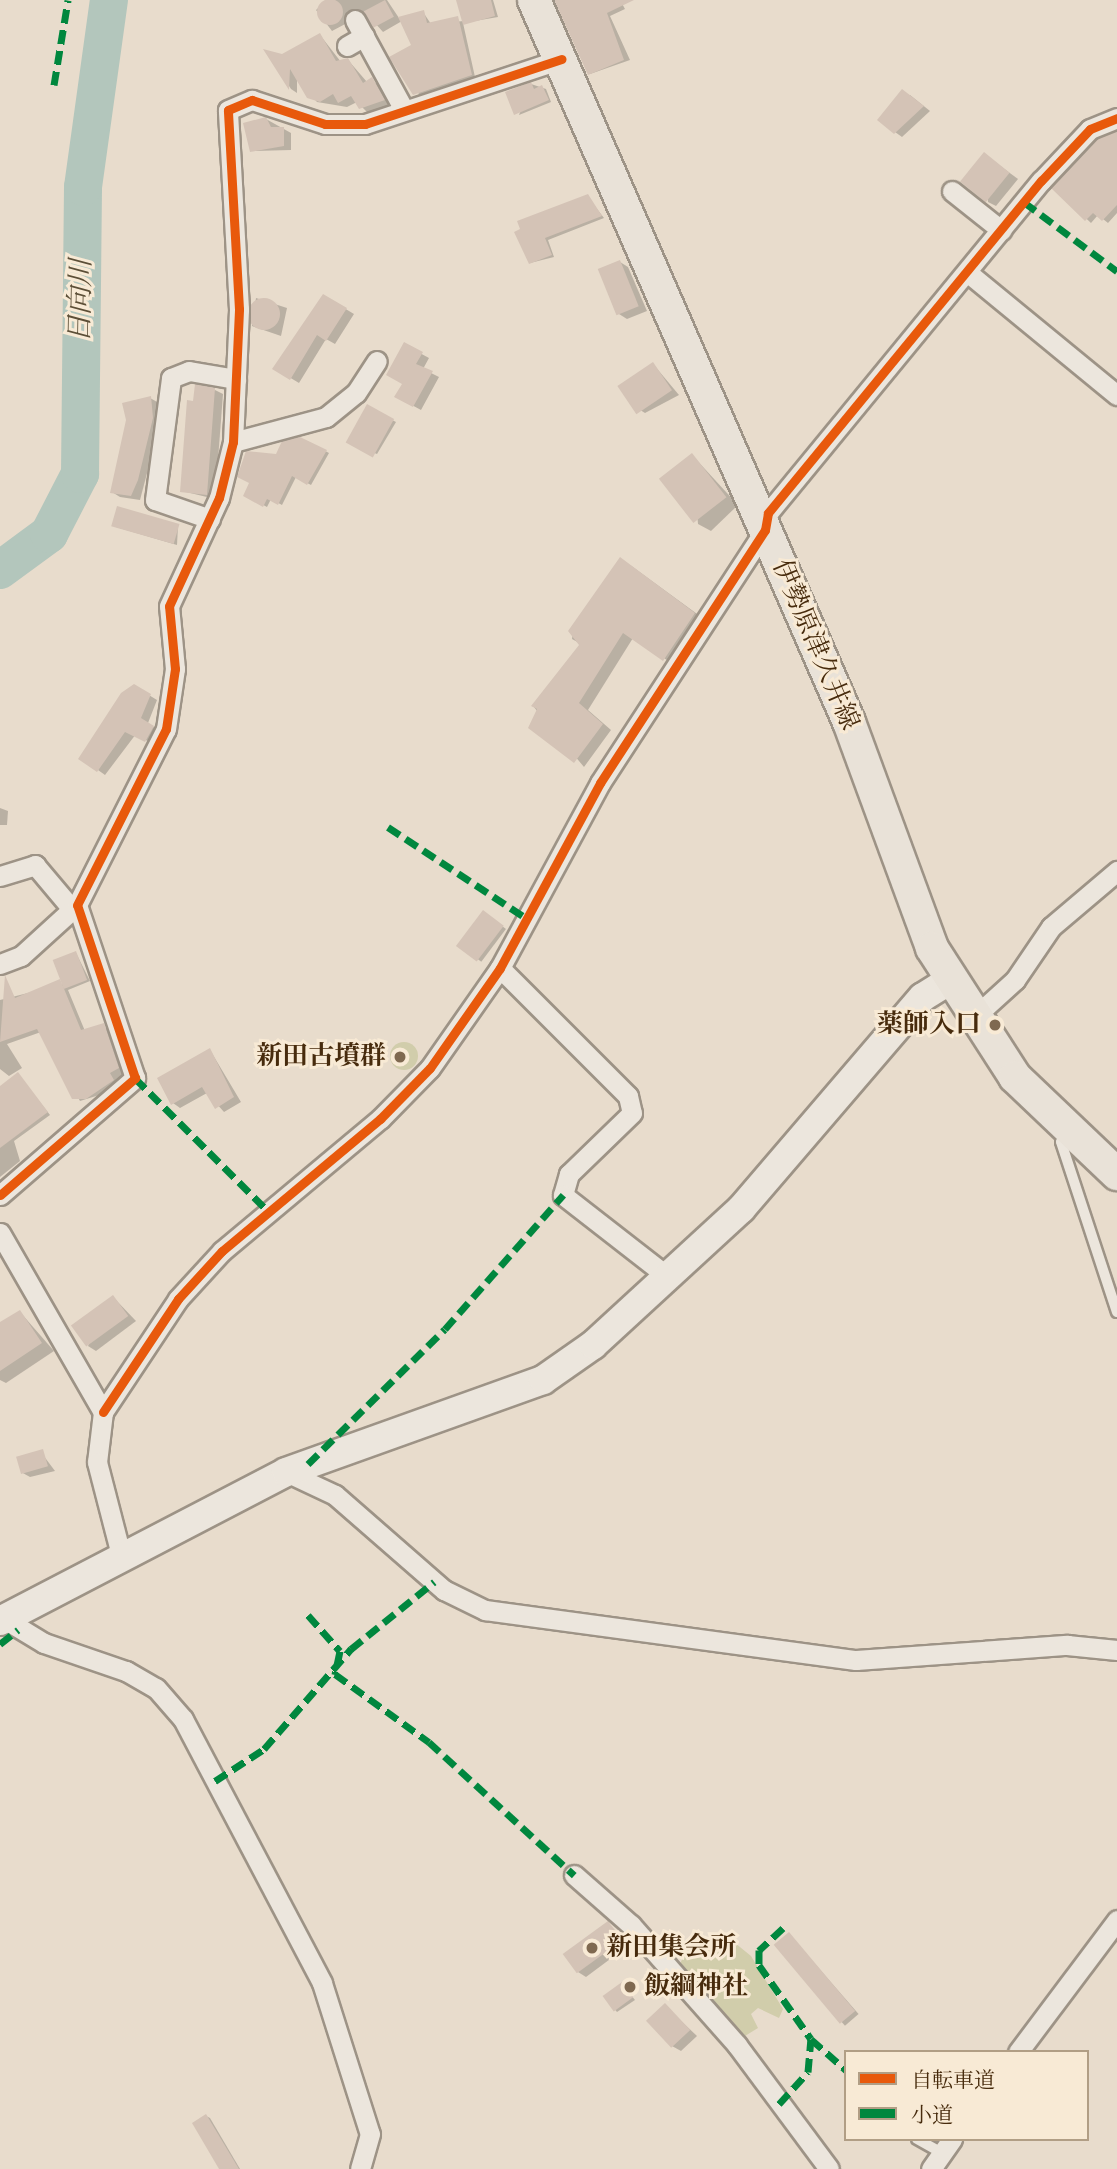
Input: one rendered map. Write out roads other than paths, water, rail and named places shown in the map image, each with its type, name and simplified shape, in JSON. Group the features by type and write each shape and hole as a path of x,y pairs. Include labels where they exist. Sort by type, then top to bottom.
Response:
{"main road":[{"name":"伊勢原津久井線","path":"534,0 849,722 912,904 949,981 972,1019 1067,1131 1117,1174"}],"street":[{"path":"355,34 403,108"},
{"path":"0,964 21,956 74,907 166,729 175,669 166,625 169,606 210,519 233,442 236,379 228,110 252,100 345,125 562,59"},
{"path":"122,1559 96,1461 103,1412 178,1299 267,1210 408,1095 500,968 600,783 765,530 768,513 1075,144 1117,118"},
{"path":"952,191 1001,230"},
{"path":"967,272 1117,395"},
{"path":"233,442 326,417 356,393 377,361"},
{"path":"210,519 155,500 171,378 189,371 236,379"},
{"path":"0,876 35,865 74,907 135,1078 0,1195"},
{"path":"972,1019 1015,980 1051,927 1117,871"},
{"path":"500,968 628,1096 632,1113 569,1174 563,1195 667,1276"},
{"path":"3,1620 286,1472 543,1380 593,1345 741,1209 923,997 949,981"},
{"path":"0,1233 103,1412"},
{"path":"286,1472 335,1495 444,1590 485,1610 856,1660 1067,1645 1117,1650"},
{"path":"3,1620 44,1643 126,1671 156,1688 183,1719 322,1983 370,2134 360,2169"},
{"path":"574,1875 631,1924 737,2045 829,2169"},
{"path":"1019,2050 1117,1920"}],"lane":[{"path":"1067,1131 1061,1142 1117,1312"},
{"path":"920,2141 942,2154"}],"waterway":[{"name":"日向川","path":"0,570 49,534 80,474 83,187 109,0"}],"place":[{"name":"薬師入口","path":"995,1025"},
{"name":"新田古墳群","path":"400,1057"},
{"name":"新田集会所","path":"592,1948"},
{"name":"飯綱神社","path":"630,1987"}]}
